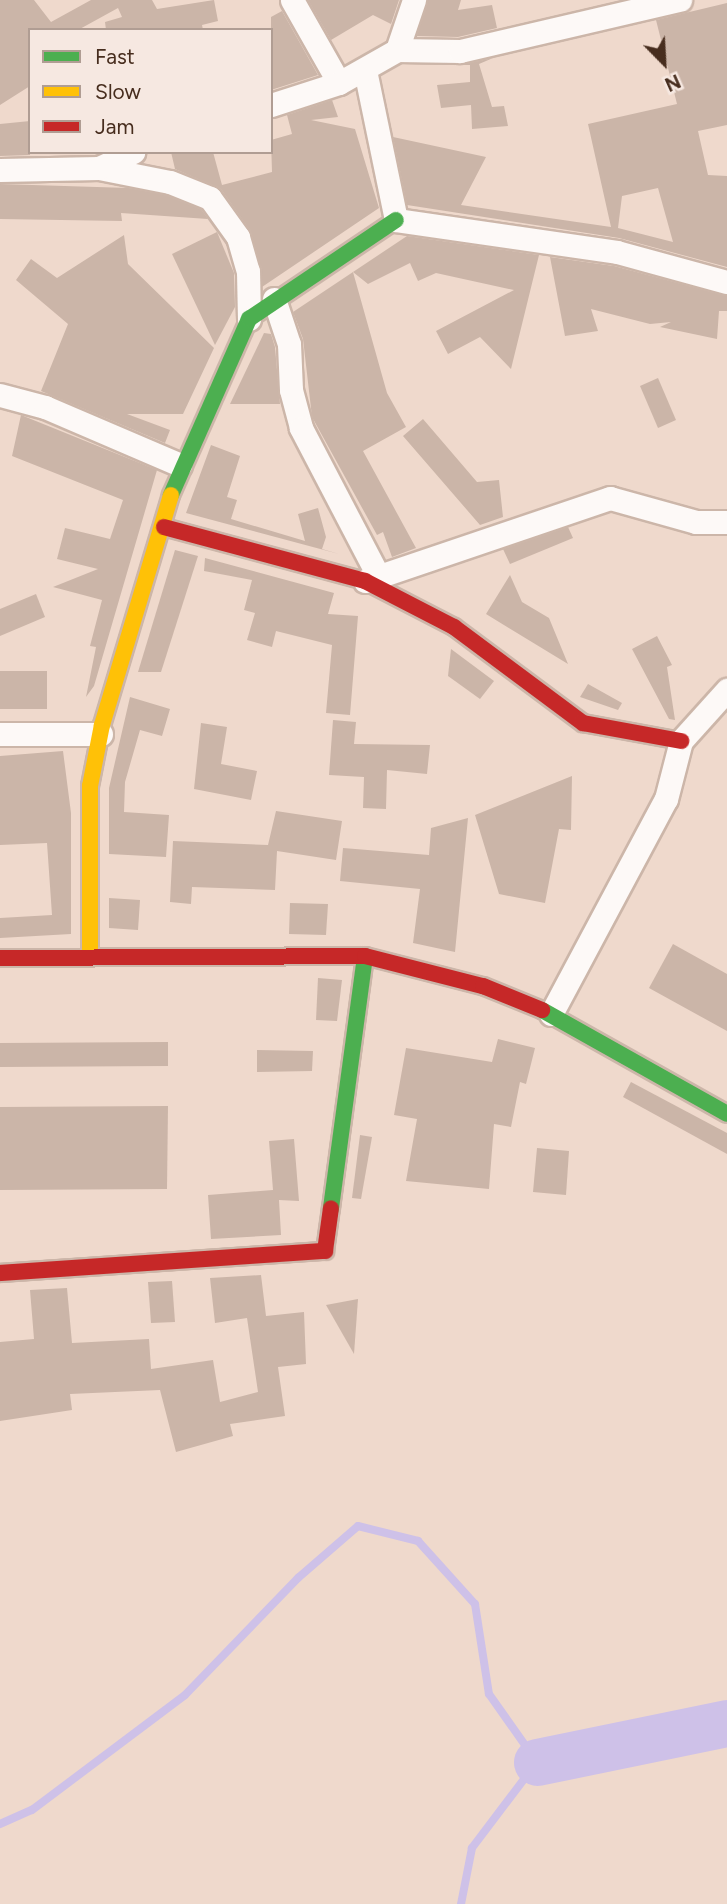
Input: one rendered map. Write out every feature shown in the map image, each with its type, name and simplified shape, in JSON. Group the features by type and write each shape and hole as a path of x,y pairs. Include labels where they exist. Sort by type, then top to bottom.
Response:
{"street":[{"path":"292,0 339,83"},
{"path":"397,50 414,0"},
{"path":"273,104 339,83 397,50 460,51 680,0"},
{"path":"365,70 396,220"},
{"path":"99,168 130,154"},
{"path":"0,170 99,168 170,182 211,198 238,237 248,271 249,319"},
{"path":"90,955 90,786 101,734 146,571 164,527 180,465 249,319 274,299 396,220 617,252 727,282"},
{"path":"274,299 289,344 290,390 301,428 371,578"},
{"path":"0,395 45,407 180,465"},
{"path":"371,578 610,498 696,522 727,523"},
{"path":"164,527 371,578 454,627 583,723 681,741"},
{"path":"551,1014 666,799 681,741 727,690"},
{"path":"0,734 101,734"},
{"path":"0,958 90,955 365,956 483,986 551,1014 727,1114"},
{"path":"0,1273 325,1251 365,956"}],"building":[{"path":"0,0 34,0 51,22 91,0 152,0 157,9 214,0 218,21 202,25 203,28 106,28 105,22 122,17 118,8 82,28 28,28 28,87 0,105"},
{"path":"308,0 399,0 391,24 373,15 331,40"},
{"path":"428,0 461,0 458,10 492,5 497,28 458,37 416,36"},
{"path":"727,3 727,125 698,131 708,175 727,176 727,267 619,238 407,205 393,137 486,157 461,205 611,227 588,124 677,104 656,20","holes":["658,188 673,242 618,228 622,196"]},
{"path":"282,11 318,75 273,89 271,17"},
{"path":"493,58 479,64 492,107 504,106 508,126 472,129 471,105 441,108 437,85 470,82 470,65 460,65"},
{"path":"332,100 338,117 311,120 355,129 379,208 262,287 249,229 221,189 175,169 171,154 214,154 222,185 272,172 273,139 292,134 287,115"},
{"path":"28,121 30,155 0,156 0,124"},
{"path":"0,184 129,188 166,195 201,209 208,219 121,213 122,221 0,219"},
{"path":"217,232 234,273 235,307 215,345 172,254"},
{"path":"124,235 128,264 214,348 183,414 127,414 170,430 165,443 41,391 68,324 16,280 31,259 57,278"},
{"path":"407,236 539,255 511,369 480,337 448,354 436,331 514,290 436,273 418,281 410,263 368,284 353,272"},
{"path":"550,257 614,266 727,296 727,311 719,311 717,339 660,327 671,322 650,324 591,309 598,331 565,336"},
{"path":"353,272 387,393 406,427 363,451 416,548 392,557 383,532 377,535 312,417 303,339 293,312"},
{"path":"264,333 271,334 275,347 280,404 230,404"},
{"path":"658,378 676,420 658,428 640,386"},
{"path":"21,415 157,470 94,686 86,697 96,647 90,646 102,600 53,587 98,569 57,559 65,528 110,539 123,500 12,456"},
{"path":"423,419 477,482 499,480 503,517 480,525 403,436"},
{"path":"211,445 240,456 227,497 237,500 231,519 305,541 298,514 318,508 326,537 322,549 339,554 186,513"},
{"path":"568,527 573,538 510,564 503,549"},
{"path":"175,550 198,556 161,672 138,672"},
{"path":"205,558 334,593 328,614 358,616 350,715 326,713 332,645 276,631 272,647 247,640 255,613 244,610 252,580 204,571"},
{"path":"510,575 522,602 549,618 568,664 486,614"},
{"path":"36,594 45,617 0,636 0,609"},
{"path":"657,636 672,665 667,667 675,720 669,719 632,649"},
{"path":"451,649 494,681 480,699 448,676"},
{"path":"0,671 47,671 47,709 0,709"},
{"path":"588,684 622,703 618,710 580,697"},
{"path":"130,697 170,709 162,736 140,730 125,782 124,812 169,815 166,857 109,854 109,788"},
{"path":"333,720 356,722 354,744 430,745 427,774 387,770 386,809 363,808 364,777 329,775"},
{"path":"201,723 227,727 221,764 257,771 251,800 194,789"},
{"path":"63,751 71,813 71,934 0,938 0,918 52,915 47,843 0,845 0,756"},
{"path":"572,776 571,830 559,829 545,903 499,894 475,815"},
{"path":"276,811 342,821 336,860 277,851 275,890 192,887 191,904 170,902 173,841 268,845"},
{"path":"468,818 455,952 413,943 420,889 340,881 343,848 429,855 431,828"},
{"path":"109,898 140,900 138,930 109,928"},
{"path":"290,903 328,904 326,935 289,934"},
{"path":"673,944 727,974 727,1031 649,988"},
{"path":"318,978 342,980 337,1021 316,1020"},
{"path":"498,1039 535,1048 526,1084 520,1082 511,1127 494,1124 489,1189 406,1181 417,1119 394,1115 406,1048 492,1062"},
{"path":"168,1042 168,1066 0,1067 0,1043"},
{"path":"257,1050 313,1051 312,1071 257,1072"},
{"path":"631,1082 727,1133 727,1154 623,1097"},
{"path":"168,1106 167,1189 0,1190 0,1107"},
{"path":"360,1135 372,1137 361,1199 352,1198"},
{"path":"294,1139 299,1201 279,1200 281,1235 211,1239 208,1195 273,1190 269,1141"},
{"path":"537,1148 569,1151 566,1195 533,1192"},
{"path":"261,1275 266,1316 304,1312 306,1364 278,1367 285,1416 230,1424 233,1436 176,1452 160,1390 70,1394 72,1410 0,1421 0,1342 34,1339 30,1290 67,1288 72,1343 149,1339 151,1369 213,1360 220,1402 258,1392 247,1318 215,1323 210,1278"},
{"path":"172,1281 175,1322 151,1323 148,1282"},
{"path":"358,1299 354,1354 326,1305"}],"waterway":[{"path":"0,1824 32,1810 185,1695 298,1578 358,1526 418,1541 475,1604 489,1694 537,1762 472,1848 461,1904"},
{"path":"537,1762 727,1723"}],"traffic: fast":[{"path":"171,495 249,319 396,220"},
{"path":"331,1208 365,956"},
{"path":"542,1010 727,1114"}],"traffic: slow":[{"path":"90,955 90,786 102,725 171,495"}],"traffic: jam":[{"path":"164,527 365,581 454,627 583,723 681,741"},
{"path":"0,958 365,956 483,986 542,1010"},
{"path":"0,1273 325,1251 331,1208"}]}
